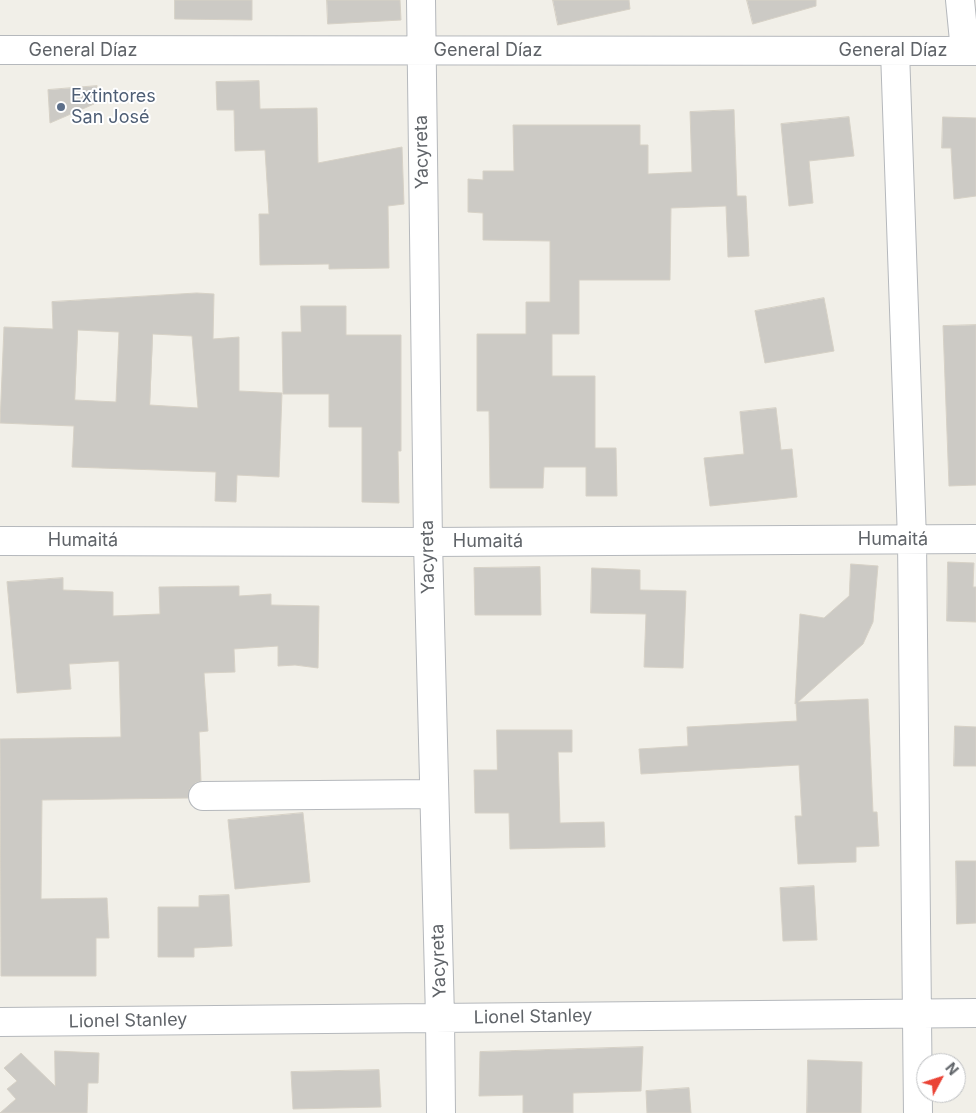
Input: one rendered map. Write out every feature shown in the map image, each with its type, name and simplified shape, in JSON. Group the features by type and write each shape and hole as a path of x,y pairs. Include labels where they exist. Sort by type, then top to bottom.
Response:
{"street":[{"name":"Yacyreta","path":"421,0 428,542 441,1113"},
{"path":"960,0 971,51"},
{"name":"General Díaz","path":"0,50 971,51"},
{"path":"895,52 912,540 918,1113"},
{"name":"Humaitá","path":"0,540 428,542 976,539"},
{"path":"203,796 434,794"},
{"name":"Lionel Stanley","path":"0,1022 976,1013"}],"building":[{"path":"175,0 252,0 252,20 175,19"},
{"path":"327,0 400,0 401,20 328,24"},
{"path":"553,0 629,0 630,9 558,25"},
{"path":"747,0 816,0 816,6 753,24"},
{"path":"259,81 260,109 317,108 318,163 402,147 404,204 388,206 389,268 329,269 329,264 260,265 259,214 269,214 265,150 235,151 234,110 217,110 216,82"},
{"path":"97,86 94,104 50,123 48,90"},
{"path":"734,110 737,196 746,196 749,256 728,257 726,206 671,208 670,280 579,280 579,334 552,334 552,376 595,376 595,448 616,448 617,496 586,496 586,467 544,467 543,488 490,488 489,411 477,411 477,334 526,334 526,302 550,302 550,241 483,240 483,213 468,212 468,179 483,180 483,171 514,171 513,125 640,125 640,145 648,145 648,174 692,172 690,112"},
{"path":"849,117 854,156 809,161 813,203 789,206 781,124"},
{"path":"943,117 976,118 976,196 954,199 951,148 942,148"},
{"path":"197,293 214,294 213,339 239,337 239,391 282,393 279,477 237,475 236,502 215,501 216,472 72,467 74,426 0,423 4,327 53,329 52,302","holes":["78,330 119,332 116,402 75,400","153,334 192,336 198,408 150,405"]},
{"path":"824,298 834,351 765,363 755,311"},
{"path":"301,306 346,306 346,335 401,335 401,451 398,451 399,503 362,502 362,427 329,427 329,394 283,394 282,332 301,332"},
{"path":"976,325 976,485 949,486 943,326"},
{"path":"776,408 781,450 792,449 797,497 710,506 704,458 744,454 740,412"},
{"path":"948,562 974,563 973,587 976,587 976,622 947,621"},
{"path":"851,564 878,566 873,622 863,644 798,702 868,699 873,812 877,812 879,846 856,847 856,862 798,864 795,816 802,816 799,765 641,774 639,749 688,746 687,727 797,721 795,704 800,614 824,618 849,596"},
{"path":"540,567 541,615 475,615 474,568"},
{"path":"592,568 640,570 640,590 686,591 683,668 644,667 646,614 591,613"},
{"path":"63,578 63,590 113,592 113,616 160,614 159,587 239,586 239,596 271,594 271,605 319,606 318,668 295,665 278,666 278,646 234,649 235,672 204,673 208,731 199,732 201,781 195,783 190,788 188,798 42,800 41,899 107,898 109,938 96,938 96,976 1,976 0,739 121,737 119,661 69,664 71,689 17,693 7,582"},
{"path":"955,726 976,727 976,766 954,766"},
{"path":"497,730 572,730 572,752 558,752 560,823 604,822 605,847 510,849 509,813 475,813 474,770 497,770"},
{"path":"303,813 310,882 235,889 228,820"},
{"path":"956,861 976,861 976,923 957,924"},
{"path":"814,886 817,940 783,941 780,888"},
{"path":"229,895 232,946 194,948 194,957 158,957 158,907 199,907 199,896"},
{"path":"643,1047 641,1091 573,1093 573,1113 523,1113 523,1095 479,1096 480,1052"},
{"path":"55,1051 99,1053 98,1083 88,1083 87,1113 0,1113 16,1099 7,1089 17,1081 4,1068 21,1053 55,1086"},
{"path":"808,1060 862,1062 861,1113 807,1113"},
{"path":"379,1070 381,1107 293,1109 291,1072"},
{"path":"689,1088 691,1113 647,1113 646,1091"}],"place":[{"name":"Extintores San José","path":"61,107"}]}
